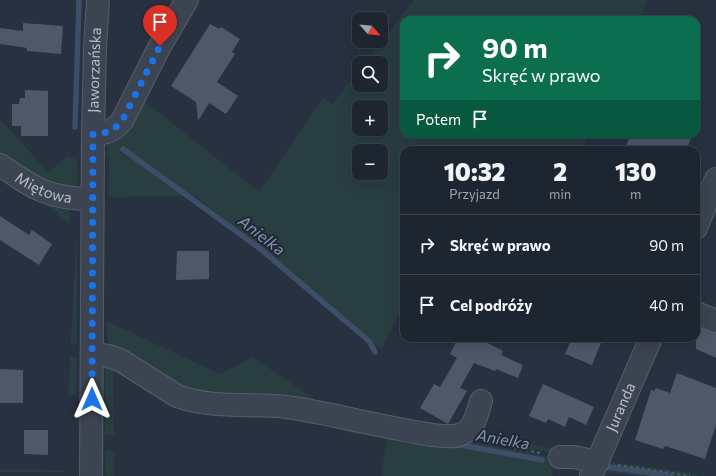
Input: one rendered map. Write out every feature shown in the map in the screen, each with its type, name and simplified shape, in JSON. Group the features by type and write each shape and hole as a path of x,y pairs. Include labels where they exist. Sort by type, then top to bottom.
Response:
{"street":[{"name":"Jaworzańska","path":"91,476 92,199 95,48 98,0"},
{"path":"93,134 108,133 122,121 160,46 187,0"},
{"name":"Miętowa","path":"0,165 30,186 44,193 68,198 92,199"},
{"path":"700,218 716,179"},
{"path":"700,315 716,321"},
{"name":"Juranda","path":"592,470 649,342"},
{"path":"92,353 120,360 177,396 198,402 208,404 269,405 303,409 423,434 458,436 465,433 473,425 481,401"},
{"path":"560,457 574,458 592,470"}],"path":[{"path":"465,433 486,443 560,457"},
{"path":"592,470 610,464 690,476"}],"green space":[{"path":"414,0 647,0 641,16 402,16"},
{"path":"400,18 400,138 586,138 584,146 400,146 400,311 382,350 280,264 194,196 108,197 109,154 107,154 107,145 105,144 117,135 141,98 259,192 323,97 332,104 352,79 352,92 388,92 388,56 370,56 377,48 388,48 388,33"},
{"path":"0,119 48,172 68,156 77,160 78,183 73,187 60,189 0,158"},
{"path":"39,200 66,207 71,215 69,224 55,211"},
{"path":"77,232 77,343 70,345 71,338"},
{"path":"107,321 220,374 253,357 323,405 201,399 108,349"},
{"path":"70,356 77,358 76,394 69,395"},
{"path":"105,363 113,365 114,435 106,435 104,433"},
{"path":"341,422 477,443 560,459 564,464 553,469 552,473 554,476 382,476 382,465 388,434 365,428 359,435 343,431"},
{"path":"480,428 486,435 561,450 560,454 480,440 474,437"},
{"path":"114,450 114,476 106,476 105,451"},
{"path":"609,462 692,473 699,476 639,476 605,472 603,476 599,476"},
{"path":"0,469 64,470 63,472 0,472"}],"building":[{"path":"23,23 63,26 61,54 27,51 27,48 0,44 0,28 23,31"},
{"path":"210,24 219,29 221,27 240,39 232,52 235,54 217,82 238,96 226,114 209,103 198,121 196,102 171,86"},
{"path":"25,90 48,91 48,136 21,136 21,126 12,126 12,104 19,104 20,98 25,98"},
{"path":"629,138 691,138 688,146 626,146"},
{"path":"0,216 29,235 32,230 52,244 39,265 0,240"},
{"path":"177,251 209,251 209,279 176,280"},
{"path":"700,327 716,333 716,358 696,349 696,342 700,342"},
{"path":"456,342 486,342 503,351 501,355 523,365 518,378 496,369 495,371 474,363 460,388 467,391 448,424 420,408 434,384 440,387 457,358 450,354"},
{"path":"570,342 601,342 592,365 565,354"},
{"path":"0,369 23,370 23,403 0,403"},
{"path":"677,373 716,388 716,425 705,459 665,446 663,449 635,440 651,390 654,391 656,388 670,393"},
{"path":"543,384 594,407 586,425 569,417 565,427 548,419 546,423 529,416"},
{"path":"24,430 48,430 48,455 24,454"}],"waterway":[{"name":"Anielka","path":"75,127 79,0"},
{"name":"Anielka","path":"123,149 258,247 369,341 375,352"},
{"name":"Anielka","path":"455,444 542,460"},
{"name":"Anielka","path":"608,467 672,476"}],"route":[{"path":"92,399 93,134 108,133 122,121 160,46"}]}
